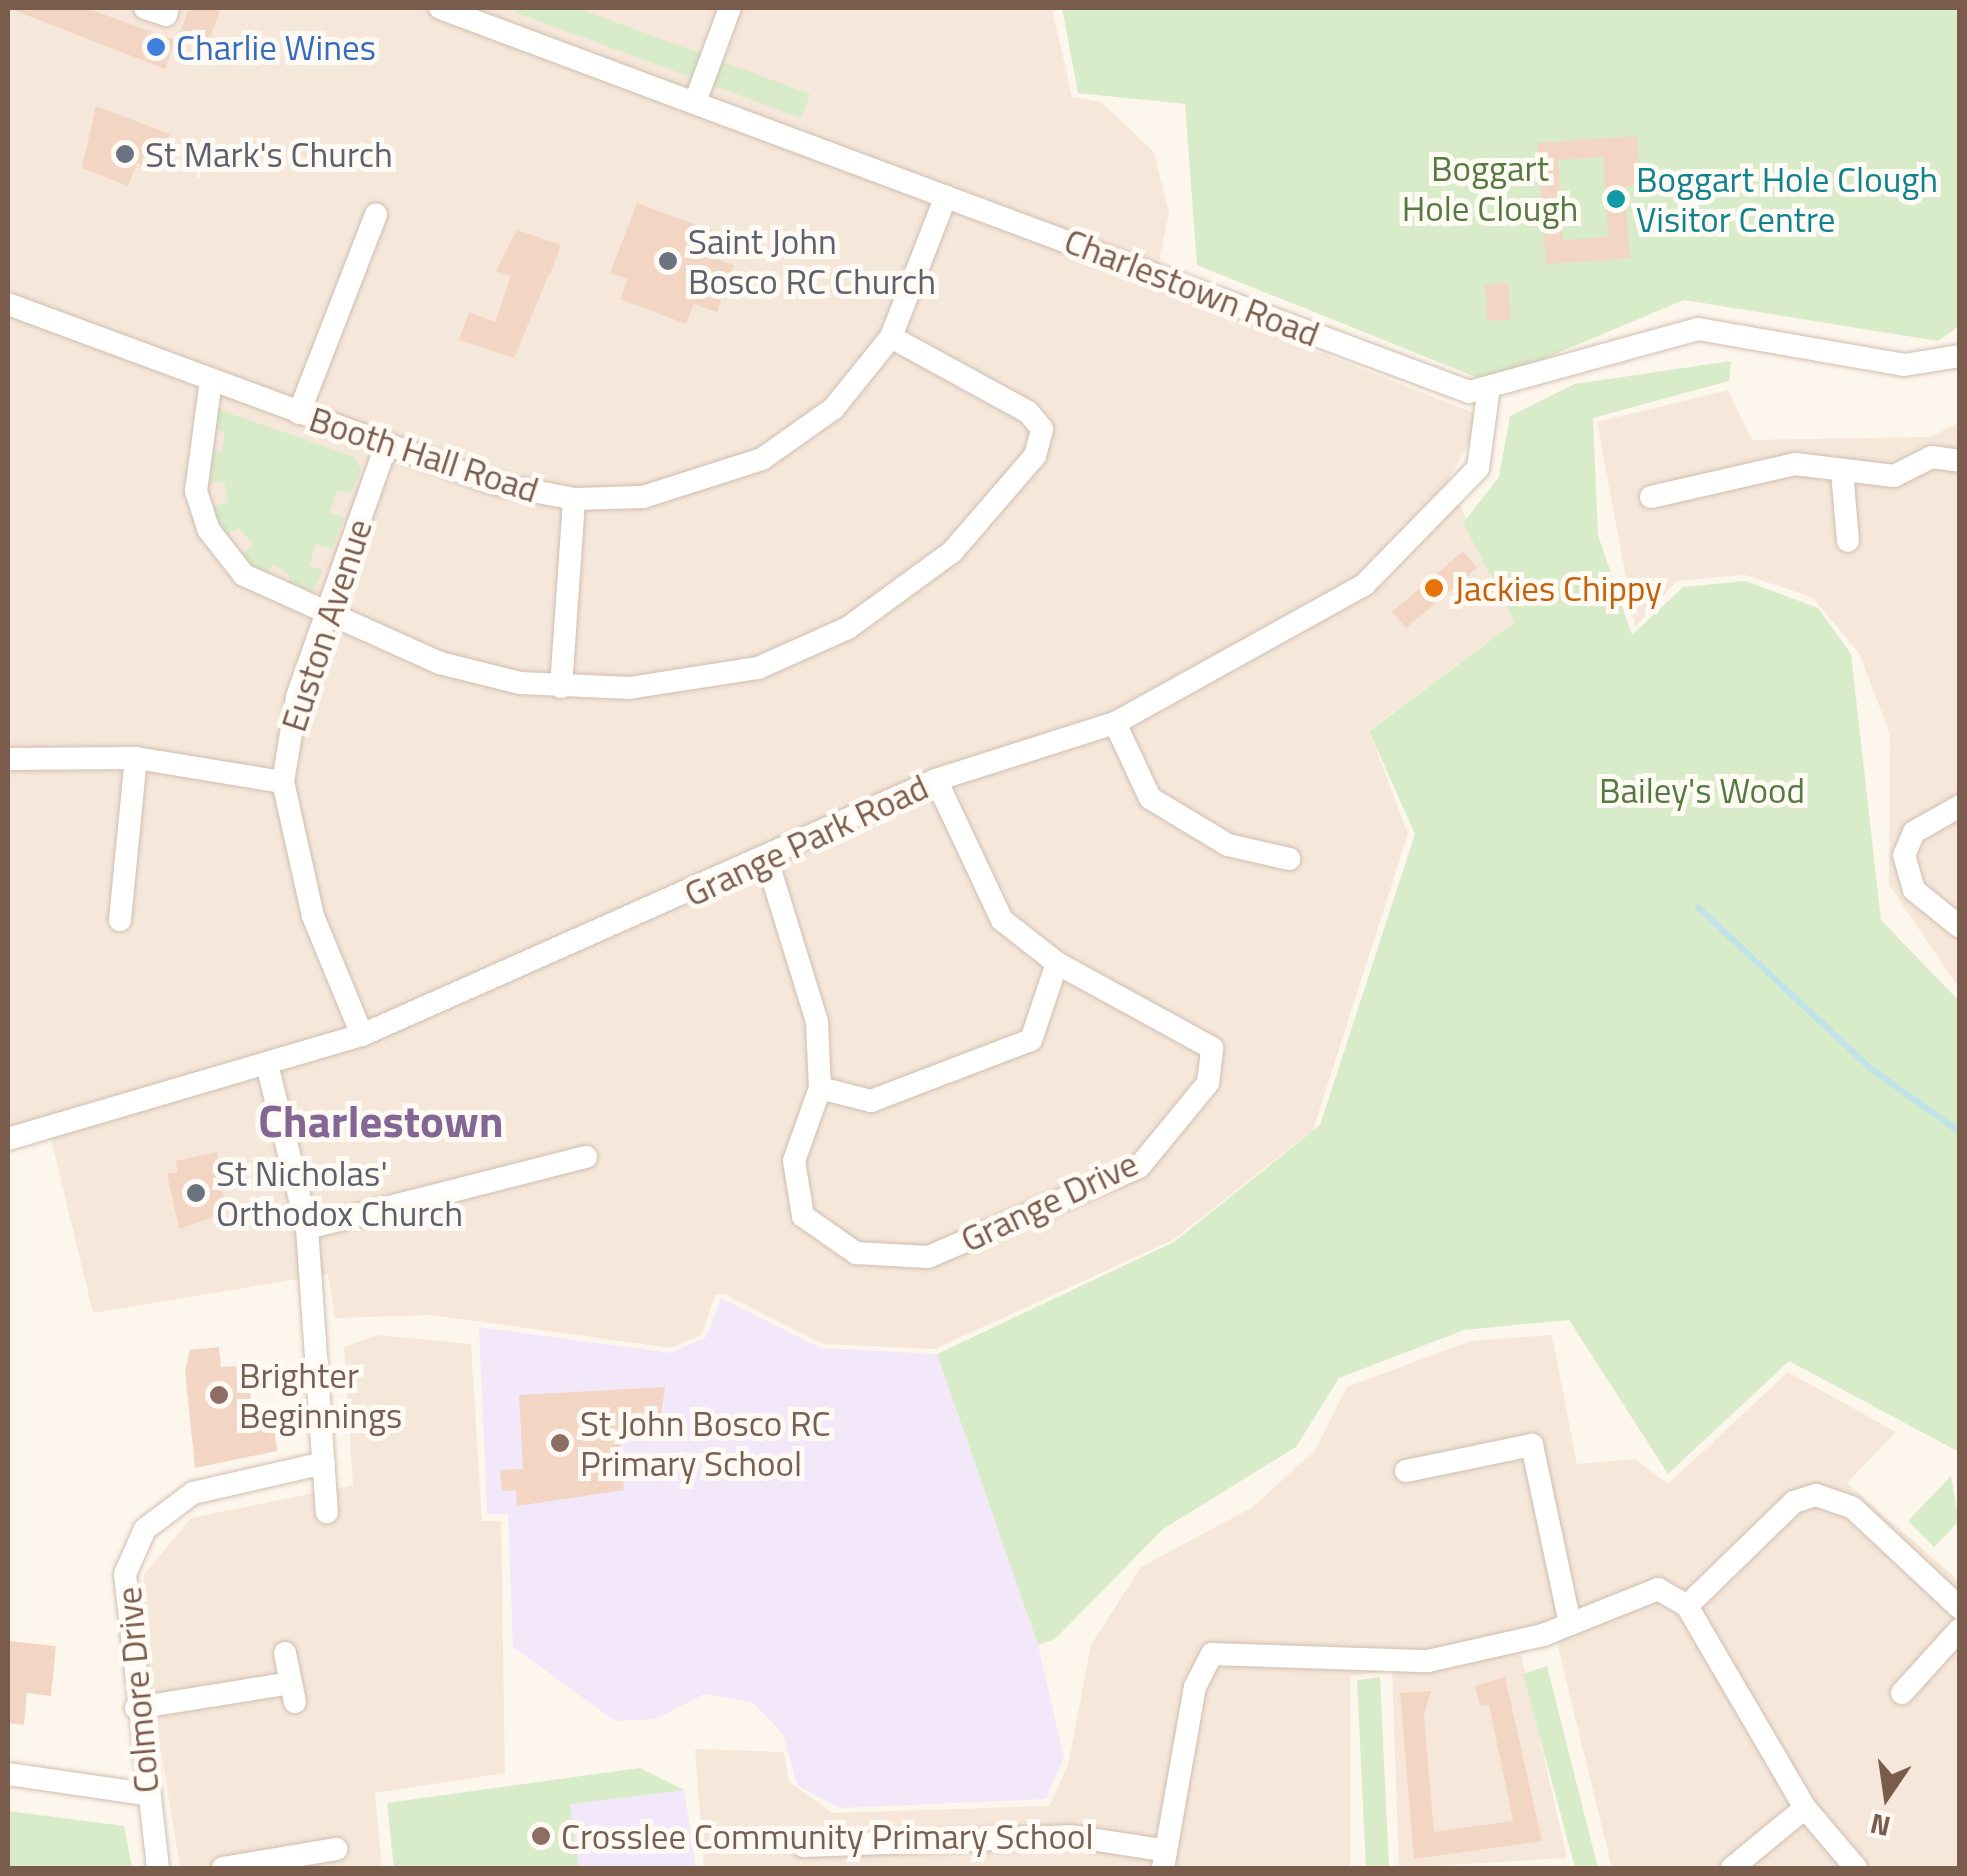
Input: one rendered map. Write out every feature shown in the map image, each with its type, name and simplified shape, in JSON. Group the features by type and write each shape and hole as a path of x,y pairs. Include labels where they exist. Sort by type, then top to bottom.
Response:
{"street":[{"path":"144,8 166,15 168,8"},
{"name":"Charlestown Road","path":"440,8 1488,394"},
{"path":"694,102 730,8"},
{"name":"Booth Hall Road","path":"8,304 492,483 574,499 681,489 762,459 833,409 891,337 946,196"},
{"path":"299,413 376,214"},
{"path":"1488,394 1566,362 1698,329 1904,365 1960,356"},
{"path":"211,380 196,465 208,528 244,575 323,618 469,672 561,687 694,682 809,650 926,574 978,527 1034,456 1042,429 1028,412 891,337"},
{"name":"Grange Park Road","path":"8,1139 268,1068 362,1035 767,860 936,780 1114,723 1364,585 1478,468 1488,394"},
{"name":"Euston Avenue","path":"362,1035 313,916 283,782 323,618 386,446"},
{"path":"1652,497 1795,464 1894,476 1932,457 1960,461"},
{"path":"1842,472 1848,540"},
{"path":"1698,484 1703,508"},
{"path":"561,687 574,499"},
{"path":"1114,723 1150,798 1228,845 1289,859"},
{"path":"8,760 136,758 283,782"},
{"path":"120,920 136,758"},
{"name":"Grange Drive","path":"767,860 817,1022 820,1088 794,1161 803,1216 856,1254 928,1258 1139,1167 1208,1083 1212,1048 1058,963 1002,920 936,780"},
{"path":"1960,806 1914,832 1904,855 1914,890 1960,927"},
{"path":"820,1088 871,1102 1030,1040 1058,963"},
{"path":"268,1068 307,1228 327,1512"},
{"path":"307,1228 586,1157"},
{"path":"1406,1471 1532,1445 1570,1624"},
{"name":"Colmore Drive","path":"158,1868 145,1794 125,1574 144,1529 192,1494 324,1463"},
{"path":"1687,1606 1794,1502 1816,1496 1853,1508 1960,1608"},
{"path":"802,1846 1071,1836 1162,1859 1194,1687 1212,1654 1428,1661 1570,1624 1647,1589 1687,1606 1804,1808 1856,1868"},
{"path":"1902,1693 1960,1629"},
{"path":"136,1708 292,1693 285,1654"},
{"path":"8,1774 145,1794"},
{"path":"1732,1868 1804,1808"},
{"path":"223,1868 305,1861 336,1849"}],"shaded area":[{"path":"8,8 1052,8 1072,97 1101,102 1154,152 1169,212 1154,287 1484,417 1448,480 1515,622 1369,730 1408,834 1313,1130 1173,1240 935,1349 823,1344 724,1294 715,1295 702,1335 671,1348 431,1315 335,1318 328,1274 93,1313 49,1130 8,1126"},
{"path":"1728,390 1752,440 1931,437 1959,422 1959,988 1889,885 1890,734 1859,653 1812,597 1745,575 1677,581 1635,627 1597,422"},
{"path":"721,1298 821,1348 937,1354 1038,1645 1064,1757 1046,1799 840,1808 797,1785 783,1734 752,1702 704,1694 656,1719 615,1721 513,1647 508,1514 487,1514 479,1327 671,1353 706,1337"},
{"path":"377,1335 471,1344 482,1521 501,1521 505,1773 375,1793 382,1868 180,1868 138,1609 145,1573 191,1518 353,1485 344,1347"},
{"path":"1552,1335 1577,1464 1635,1459 1668,1484 1788,1372 1896,1432 1847,1483 1959,1581 1959,1868 1612,1868 1556,1639 1521,1654 1567,1858 1399,1868 1392,1670 1350,1676 1350,1868 704,1868 695,1749 784,1752 789,1782 833,1813 1049,1806 1068,1765 1091,1645 1141,1567 1253,1507 1315,1450 1347,1387 1470,1341"},
{"name":"Crosslee Community Primary School","path":"640,1768 684,1790 696,1868 394,1868 387,1803"}],"green space":[{"path":"504,8 577,8 810,94 801,118"},
{"name":"Boggart Hole Clough","path":"1062,8 1959,8 1959,326 1938,341 1684,300 1488,382 1197,265 1185,104 1078,93"},
{"name":"Bailey's Wood","path":"1731,361 1729,381 1593,418 1598,535 1632,635 1683,587 1746,581 1818,608 1851,654 1881,920 1959,1001 1959,1452 1789,1361 1668,1474 1569,1320 1464,1330 1339,1378 1296,1447 1163,1529 1055,1639 1038,1645 937,1354 1174,1242 1320,1125 1415,834 1369,731 1515,622 1463,523 1499,477 1510,416 1575,384"},
{"path":"217,409 355,457 361,470 350,494 337,490 330,512 344,518 332,549 316,544 309,565 323,571 307,600 283,593 291,576 273,565 261,582 238,557 254,545 239,528 223,537 207,508 228,502 224,482 202,482 204,449 222,452 225,432 207,427"},
{"path":"1951,1476 1959,1521 1934,1547 1908,1521"},
{"path":"1547,1666 1598,1868 1575,1868 1523,1674"},
{"path":"1380,1677 1389,1868 1366,1868 1357,1680"},
{"name":"Crosslee Community Primary School","path":"640,1768 684,1790 570,1804 579,1868 394,1868 387,1803"},
{"path":"8,1811 124,1826 132,1868 8,1868"}],"building":[{"path":"8,8 86,8 175,40 165,69"},
{"path":"189,8 221,8 206,48 178,37"},
{"name":"St Mark's Church","path":"96,106 170,134 156,170 137,163 128,186 82,168"},
{"name":"Boggart Hole Clough Visitor Centre","path":"1637,136 1641,185 1625,186 1630,258 1546,264 1537,143","holes":["1603,157 1608,237 1563,240 1558,160"]},
{"name":"Saint John Bosco RC Church","path":"637,203 718,233 710,256 734,265 717,312 694,304 686,324 620,299 628,279 610,273"},
{"path":"517,230 561,245 550,274 542,271 549,274 514,358 459,340 469,312 495,322 511,276 496,271"},
{"path":"1508,283 1511,319 1487,321 1485,285"},
{"path":"1463,551 1477,568 1406,628 1392,612"},
{"name":"St Nicholas' Orthodox Church","path":"217,1152 226,1213 179,1229 167,1174 178,1172 175,1161"},
{"name":"Brighter Beginnings","path":"219,1347 221,1367 236,1366 237,1382 249,1380 252,1410 272,1408 277,1451 195,1468 185,1371 190,1350"},
{"name":"St John Bosco RC Primary School","path":"665,1387 659,1428 620,1436 624,1490 517,1506 516,1490 502,1491 500,1470 523,1469 519,1395"},
{"path":"10,1641 56,1646 51,1696 27,1693 24,1725 8,1723"},
{"path":"1505,1677 1542,1841 1414,1859 1400,1693 1431,1691 1424,1715 1434,1832 1513,1821 1489,1705 1480,1706 1475,1686"}],"waterway":[{"path":"1698,907 1870,1068 1960,1132"}],"place":[{"name":"Charlie Wines","path":"156,47"},
{"name":"St Mark's Church","path":"125,154"},
{"name":"Boggart Hole Clough Visitor Centre","path":"1616,199"},
{"name":"Saint John Bosco RC Church","path":"668,261"},
{"name":"Jackies Chippy","path":"1434,588"},
{"name":"St Nicholas' Orthodox Church","path":"196,1193"},
{"name":"Brighter Beginnings","path":"219,1395"},
{"name":"St John Bosco RC Primary School","path":"560,1443"},
{"name":"Crosslee Community Primary School","path":"541,1836"}],"district":[{"name":"Charlestown","path":"381,1121"}]}
